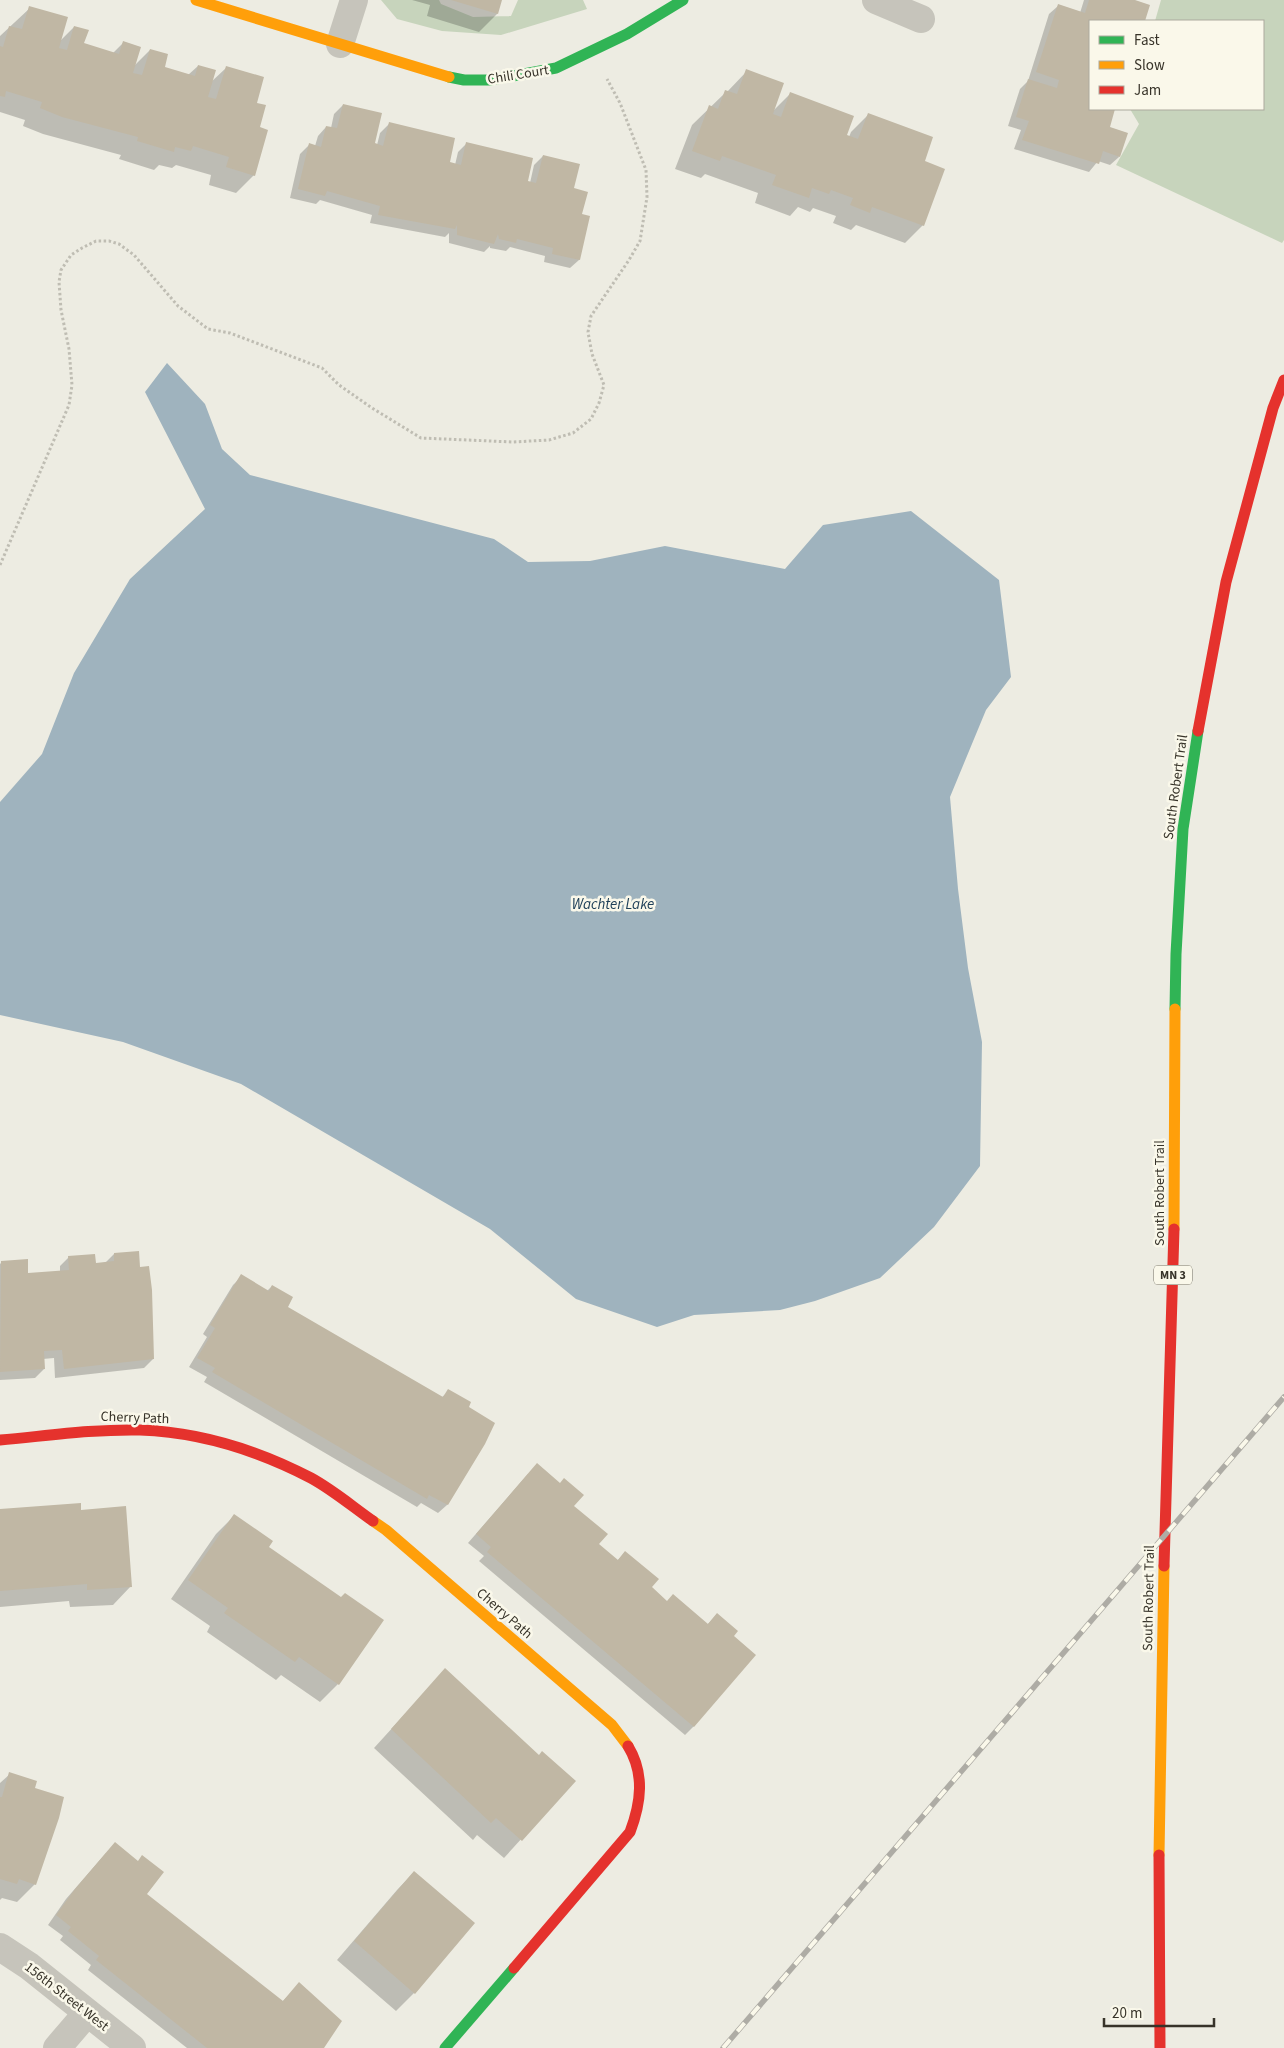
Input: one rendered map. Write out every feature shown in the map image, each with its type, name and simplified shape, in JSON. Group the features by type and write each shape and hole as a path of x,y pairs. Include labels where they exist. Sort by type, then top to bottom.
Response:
{"main road":[{"name":"Chili Court","path":"196,0 434,73 464,80 491,80 556,68 628,34 683,0"},
{"name":"South Robert Trail","path":"1160,2048 1159,1884 1164,1527 1170,1404 1176,1182 1174,1085 1176,954 1184,829 1201,713 1226,582 1270,417 1284,380"},
{"name":"Cherry Path","path":"0,1440 96,1431 141,1430 186,1435 230,1445 272,1460 312,1479 386,1530 612,1725 623,1738 632,1752 641,1784 637,1817 630,1832 446,2048"}],"street":[{"path":"340,44 354,0"},
{"path":"876,0 921,19"},
{"name":"156th Street West","path":"0,1946 30,1966 132,2048"},
{"path":"57,2048 87,2013"}],"path":[{"path":"0,565 69,404 72,385 68,349 60,310 59,282 61,270 71,255 96,241 109,241 119,244 134,255 178,306 208,329 230,333 322,368 339,385 421,438 513,442 549,440 573,433 591,419 599,403 604,385 592,354 588,332 591,316 640,241 647,197 646,170 620,103 604,75"}],"green space":[{"path":"381,0 439,0 441,4 473,17 511,16 518,0 583,0 587,9 501,35 442,31 397,19"},
{"path":"1161,0 1284,0 1284,240 1282,243 1116,165 1139,124 1131,110 1264,110 1264,20 1155,20"}],"water":[{"name":"Wachter Lake","path":"167,363 205,404 222,449 250,475 494,539 528,562 590,561 665,546 785,569 823,525 911,511 999,580 1011,677 986,710 950,797 958,889 968,968 982,1042 980,1166 934,1227 880,1278 815,1301 780,1310 694,1315 657,1327 576,1299 490,1229 241,1084 123,1042 0,1015 0,802 42,754 74,673 130,579 205,509 145,392"}],"building":[{"path":"451,0 502,0 498,14"},
{"path":"1089,0 1135,0 1150,5 1145,20 1089,20 1089,110 1115,110 1110,127 1128,133 1120,157 1103,151 1099,164 1022,140 1029,121 1016,117 1028,79 1057,88 1059,80 1036,72 1058,4 1085,13"},
{"path":"29,6 68,17 59,48 67,50 74,26 89,30 84,43 119,54 123,41 141,47 133,73 142,75 150,49 168,54 165,67 195,76 198,65 216,70 208,97 216,99 226,66 264,77 257,103 266,105 260,127 268,130 255,176 226,167 229,157 193,146 191,151 175,147 174,152 137,141 138,137 62,117 40,108 42,102 6,91 5,97 0,96 0,46 3,47 9,26 22,29"},
{"path":"746,69 784,83 773,114 781,117 790,92 854,116 847,135 858,139 868,113 933,137 925,161 945,169 924,226 872,207 870,213 850,205 853,198 831,190 829,194 812,188 809,198 772,185 776,175 722,156 720,161 692,151 709,105 718,109 725,90 737,94"},
{"path":"343,104 382,113 375,143 383,146 389,122 455,138 450,162 461,165 466,142 533,158 528,181 536,183 543,155 580,164 574,188 588,192 582,214 590,216 580,260 552,254 553,248 517,239 516,243 499,239 498,234 494,244 457,235 457,225 455,229 378,215 380,206 327,191 325,196 298,189 309,143 321,147 326,126 337,128"},
{"path":"139,1251 140,1267 149,1266 152,1290 154,1359 64,1369 62,1350 44,1351 45,1369 0,1372 1,1261 28,1259 28,1273 69,1270 68,1256 95,1254 96,1263 114,1261 114,1253"},
{"path":"241,1274 269,1291 272,1285 293,1297 288,1307 443,1397 448,1389 471,1402 469,1407 495,1423 485,1444 448,1505 429,1495 427,1499 212,1372 215,1368 197,1358 215,1328 210,1325"},
{"path":"537,1463 560,1483 564,1478 584,1495 574,1506 608,1534 599,1544 618,1560 625,1551 659,1579 652,1587 667,1601 673,1594 708,1624 717,1613 738,1631 734,1636 756,1655 694,1727 487,1552 491,1547 476,1534"},
{"path":"81,1503 81,1510 126,1506 132,1587 87,1590 87,1584 0,1591 0,1509"},
{"path":"234,1514 273,1541 269,1547 341,1597 345,1593 384,1620 339,1685 299,1657 295,1662 224,1613 228,1608 188,1580"},
{"path":"445,1668 539,1755 542,1751 576,1781 522,1841 496,1818 491,1823 391,1729"},
{"path":"9,1772 37,1781 35,1788 64,1797 59,1818 36,1885 19,1879 17,1884 0,1879 0,1797 2,1797"},
{"path":"115,1842 138,1861 142,1855 164,1872 147,1894 283,2001 299,1982 342,2021 324,2048 207,2048 96,1960 99,1956 68,1931 71,1927 56,1915 75,1889"},
{"path":"414,1871 475,1923 415,1994 354,1941"}],"railway":[{"path":"723,2048 1284,1397"}],"traffic: fast":[{"path":"449,77 464,80 491,80 556,68 627,34 683,0"},
{"path":"1175,1009 1183,829 1198,731"},
{"path":"445,2048 514,1968"}],"traffic: slow":[{"path":"196,0 449,77"},
{"path":"1174,1229 1175,1009"},
{"path":"373,1521 386,1530 612,1725 628,1746"},
{"path":"1159,1855 1164,1566"}],"traffic: jam":[{"path":"1198,731 1226,582 1273,408 1284,380"},
{"path":"1164,1566 1174,1229"},
{"path":"0,1440 122,1430 162,1432 206,1439 250,1451 291,1468 335,1493 373,1521"},
{"path":"514,1968 630,1832 637,1810 640,1789 637,1767 628,1746"},
{"path":"1159,1855 1160,2048"}]}
